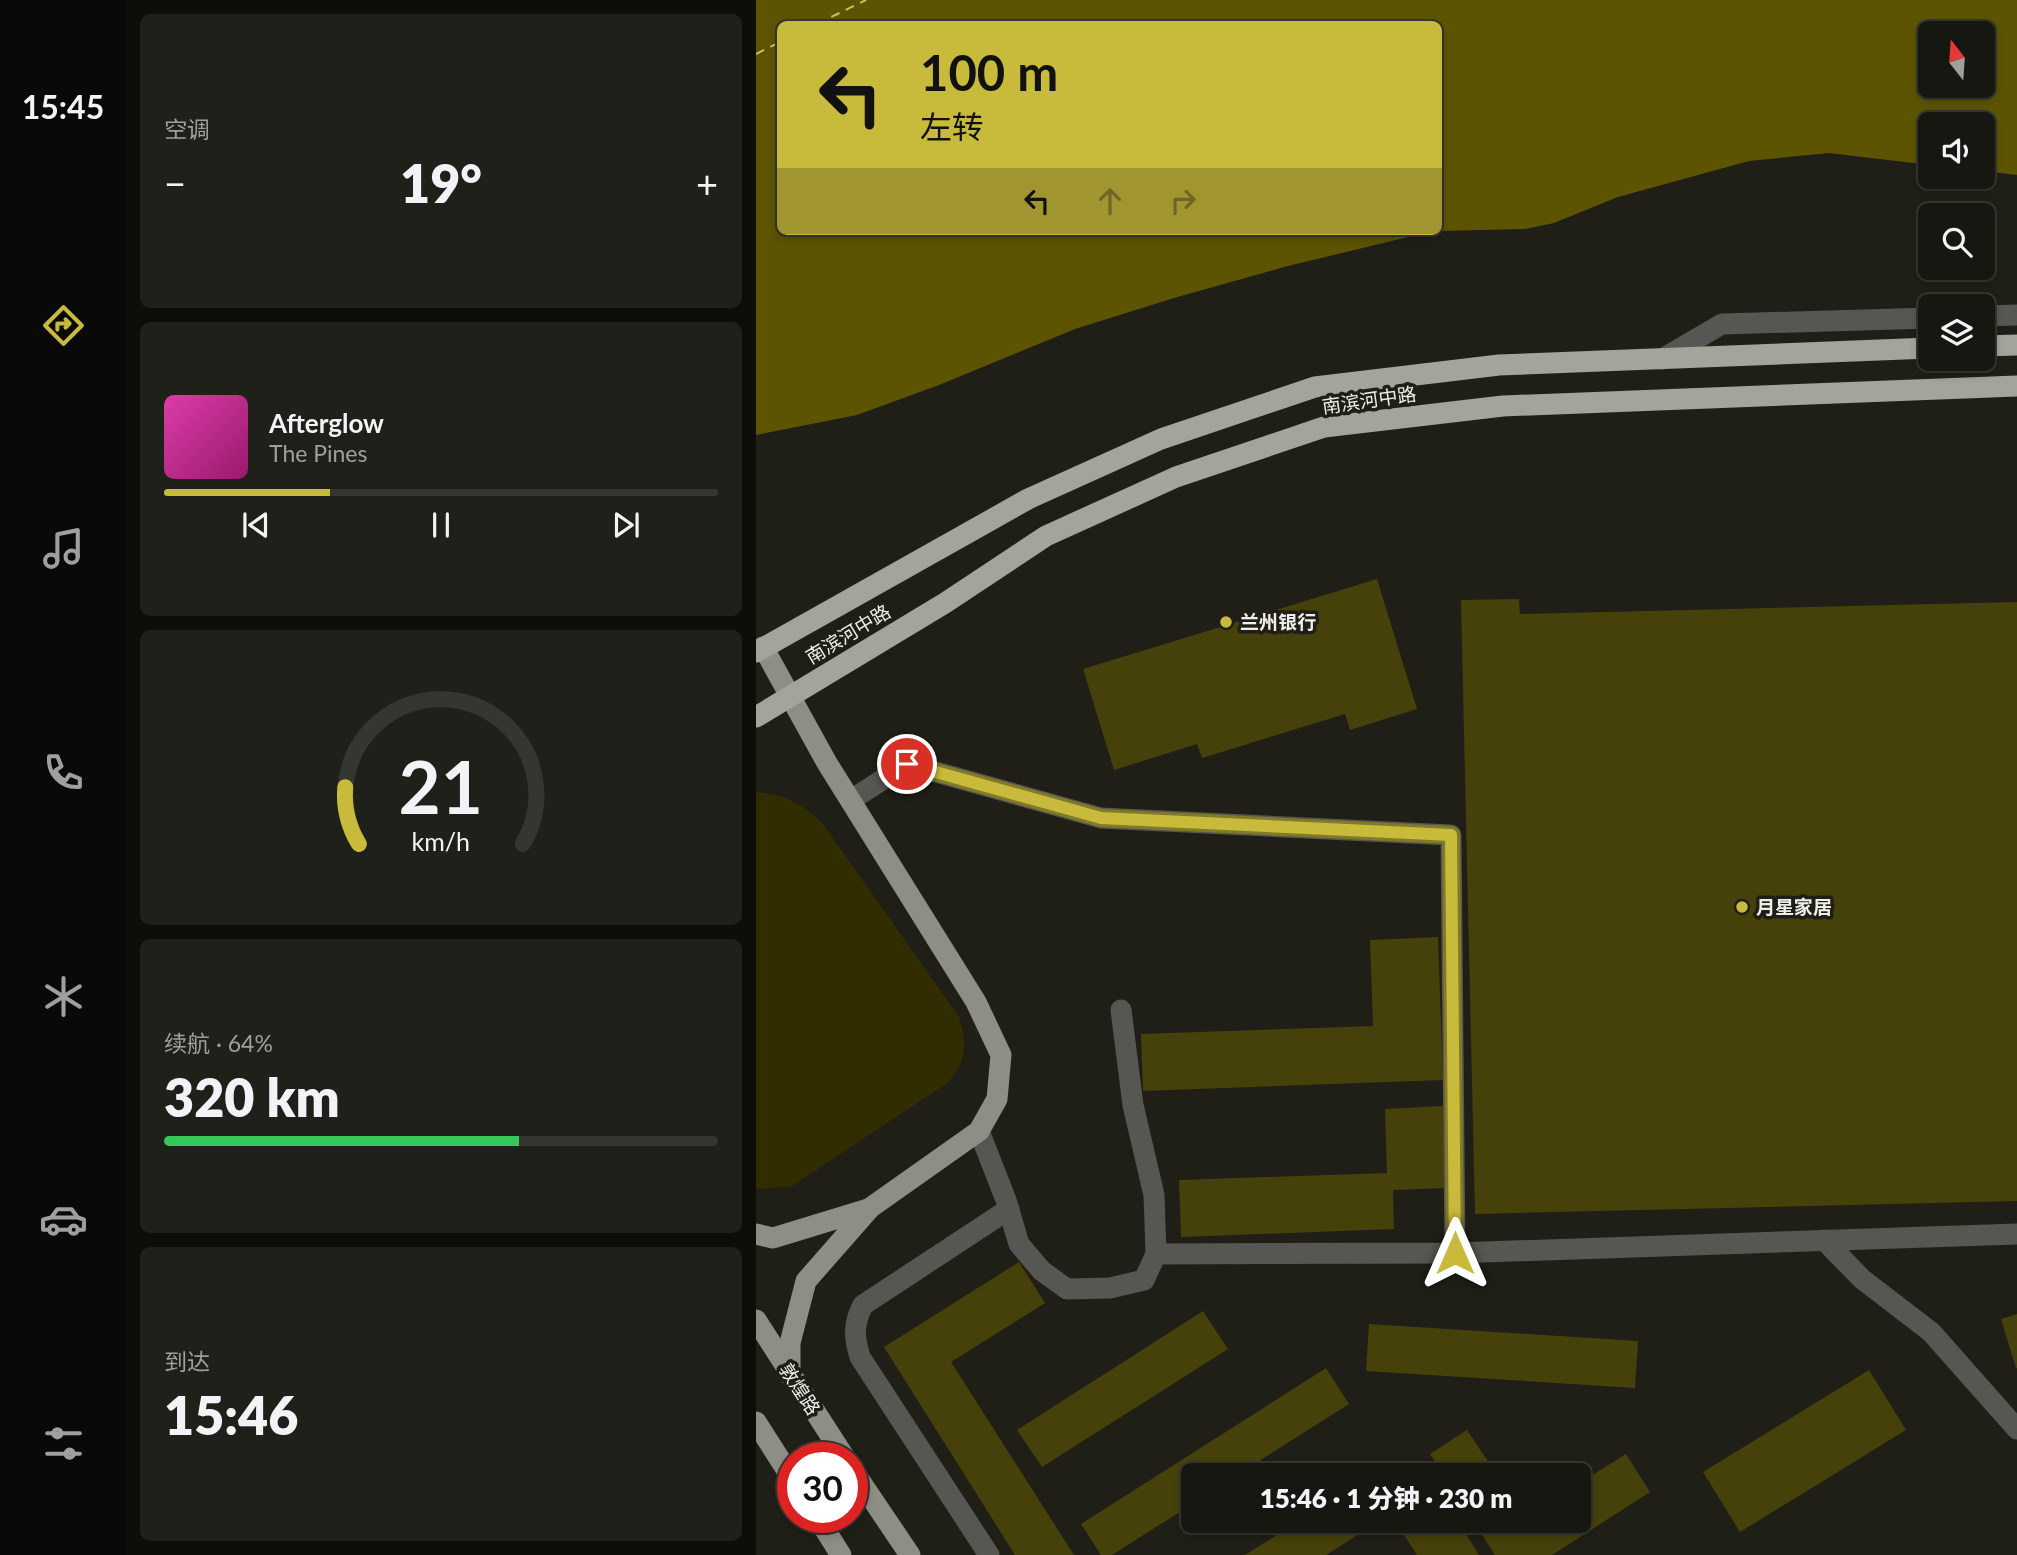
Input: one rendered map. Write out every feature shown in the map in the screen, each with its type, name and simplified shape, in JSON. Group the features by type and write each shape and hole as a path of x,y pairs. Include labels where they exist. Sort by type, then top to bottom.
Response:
{"highway":[{"path":"1995,346 2017,345"},
{"name":"南滨河中路","path":"760,649 1028,499 1161,439 1315,387 1499,365 1918,348"},
{"name":"南滨河中路","path":"756,717 945,603 1046,536 1176,477 1324,427 1503,406 2017,386"}],"main road":[{"path":"760,649 976,1002 1001,1055 997,1099 979,1131 870,1208 806,1280 790,1343 790,1375"},
{"path":"756,1234 773,1238 870,1208"},
{"name":"敦煌路","path":"756,1320 834,1442"},
{"path":"756,1422 777,1454"},
{"path":"868,1493 910,1555"},
{"path":"827,1533 841,1555"}],"street":[{"path":"1995,316 2017,315"},
{"path":"1661,359 1722,324 1918,318"},
{"path":"851,800 907,764 1101,818 1451,835 1455,1253"},
{"path":"979,1131 1009,1209 1019,1244 1042,1271 1067,1289 1110,1288 1144,1280 1156,1254 1154,1195 1133,1105 1121,1010"},
{"path":"989,1555 860,1357 854,1336 856,1318 863,1305 1009,1209"},
{"path":"1156,1254 1455,1253 2017,1234"},
{"path":"1824,1240 1862,1279 1931,1332 2017,1429"}],"shaded area":[{"path":"756,0 2017,0 2017,175 1995,172 1995,112 1918,112 1918,164 1829,153 1749,161 1618,197 1554,223 1525,229 1442,231 1442,21 777,21 777,235 1416,235 1288,266 1075,329 939,385 857,415 756,435"},
{"path":"756,792 792,801 823,824 959,1017 964,1035 962,1059 949,1082 792,1186 760,1189 756,1188"}],"building":[{"path":"1377,579 1417,709 1350,730 1345,714 1202,758 1197,744 1114,770 1083,669"},
{"name":"月星家居","path":"1519,599 1520,614 2017,602 2017,1201 1475,1214 1461,600"},
{"path":"1438,937 1443,1080 1143,1091 1141,1034 1373,1026 1370,940"},
{"path":"1443,1106 1446,1188 1393,1190 1394,1229 1181,1237 1179,1180 1387,1173 1385,1109"},
{"path":"1019,1262 1045,1303 951,1362 1074,1555 1015,1555 884,1347"},
{"path":"1203,1311 1228,1349 1042,1467 1017,1430"},
{"path":"2017,1314 2017,1368 2016,1368 2001,1319"},
{"path":"1369,1324 1638,1341 1635,1388 1366,1371"},
{"path":"1326,1368 1349,1404 1256,1463 1181,1463 1181,1511 1112,1555 1101,1555 1081,1524"},
{"path":"1869,1370 1906,1430 1740,1532 1703,1472"},
{"path":"1467,1430 1489,1463 1436,1463 1430,1454"},
{"path":"1626,1454 1650,1492 1591,1530 1591,1476"},
{"path":"1280,1533 1361,1533 1326,1555 1245,1555"},
{"path":"1403,1533 1465,1533 1479,1555 1417,1555"},
{"path":"1481,1533 1586,1533 1552,1555 1495,1555"}],"ferry route":[{"path":"823,21 866,0"},
{"path":"756,54 777,44"}],"place":[{"name":"兰州银行","path":"1226,622"},
{"name":"月星家居","path":"1742,907"}],"route":[{"path":"907,764 1101,818 1451,835 1455,1253"}]}
